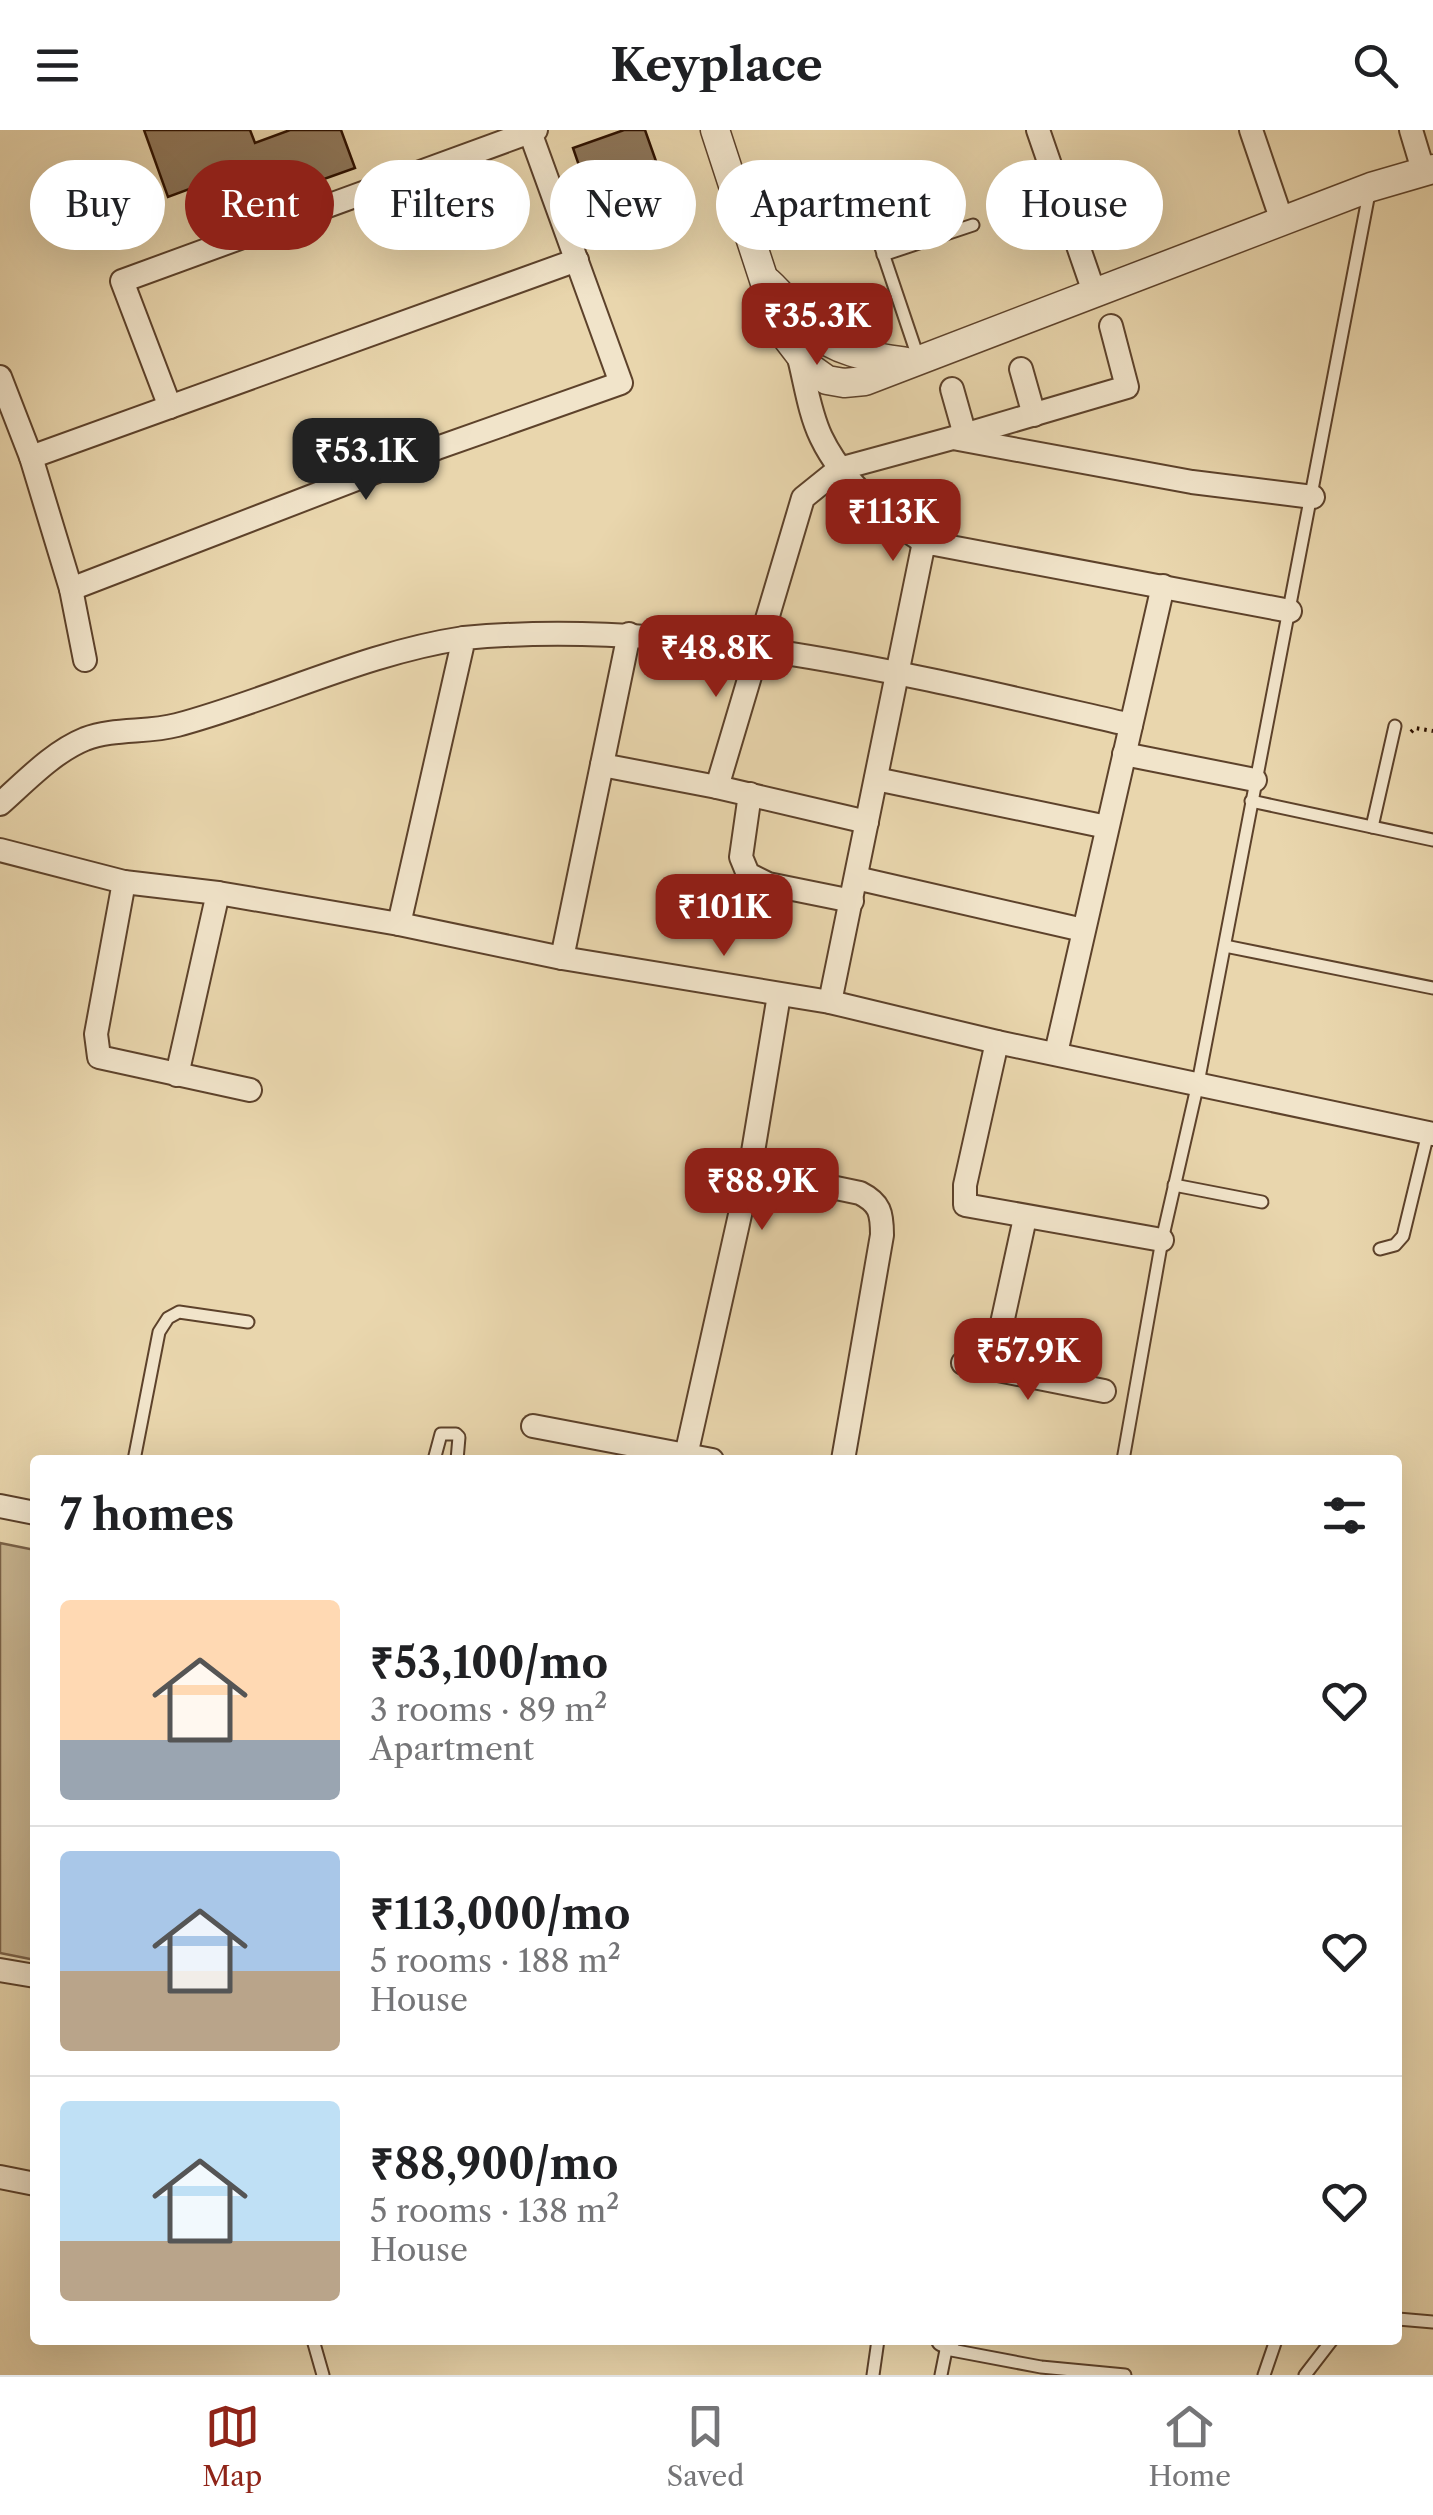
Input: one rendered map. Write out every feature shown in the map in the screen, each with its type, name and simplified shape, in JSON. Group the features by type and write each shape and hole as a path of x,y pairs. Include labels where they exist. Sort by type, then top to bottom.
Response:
{"street":[{"path":"716,130 726,160"},
{"path":"1038,130 1094,292"},
{"path":"1251,130 1282,221"},
{"path":"756,250 780,329 798,354 827,380 865,380 1371,186 1428,170 1411,130"},
{"path":"70,589 437,448 622,383 533,131 122,281 170,407"},
{"path":"31,457 576,260"},
{"path":"767,282 788,300 814,333 834,345 860,356 916,361"},
{"path":"717,787 803,498 839,470 1128,387 1111,326"},
{"path":"798,354 819,434 839,470 894,523 924,542 1290,611"},
{"path":"1021,369 1034,414"},
{"path":"0,377 31,457 70,589 86,660"},
{"path":"952,389 959,437"},
{"path":"959,437 1192,482 1313,497"},
{"path":"830,1002 924,542"},
{"path":"1056,1053 1163,586"},
{"path":"0,804 66,748 88,738 173,726 427,644 518,633 629,634 898,672 1131,724"},
{"path":"562,958 629,634"},
{"path":"398,924 464,638"},
{"path":"1124,754 1253,791"},
{"path":"602,765 868,822"},
{"path":"876,778 1107,827"},
{"path":"750,794 742,857 748,874 768,884 854,889 1083,930"},
{"path":"0,850 124,882 398,924 562,958 830,1002 997,1042 1430,1134"},
{"path":"124,882 96,1034 99,1057 250,1090"},
{"path":"177,1075 218,894"},
{"path":"685,1455 750,1170 779,995"},
{"path":"997,1042 964,1185 965,1205 1162,1240"},
{"path":"750,1170 860,1193 874,1200 882,1214 882,1235 844,1455"},
{"path":"992,1369 1025,1218"},
{"path":"963,1364 1104,1390"},
{"path":"534,1426 675,1455"},
{"path":"0,1506 30,1512"},
{"path":"0,1970 30,1975"},
{"path":"0,2177 30,2183"}],"lane":[{"path":"1124,1455 1162,1240 1198,1083 1371,186"},
{"path":"884,255 973,224"},
{"path":"882,250 916,361"},
{"path":"1372,827 1395,726"},
{"path":"1253,791 1372,827 1433,840"},
{"path":"1225,946 1433,988"},
{"path":"1380,1250 1395,1245 1403,1236 1430,1134"},
{"path":"1174,1186 1262,1202"},
{"path":"135,1455 160,1332 168,1318 179,1312 248,1322"},
{"path":"435,1455 440,1434 446,1432 459,1438 457,1455"},
{"path":"1402,2319 1433,2322"},
{"path":"314,2345 323,2375"},
{"path":"873,2375 877,2345"},
{"path":"941,2375 946,2345"},
{"path":"958,2345 1042,2367 1125,2375"},
{"path":"1264,2375 1274,2345"},
{"path":"1305,2375 1328,2345"}],"path":[{"path":"1407,746 1415,728 1433,731"}],"shaded area":[{"path":"0,1543 30,1549 30,1959 0,1953"}],"building":[{"path":"144,130 250,130 255,143 290,130 341,130 354,168 334,175 334,160 185,160 185,191 168,197 165,160 155,160"},
{"path":"624,130 645,130 656,160 577,160 573,148"}]}
